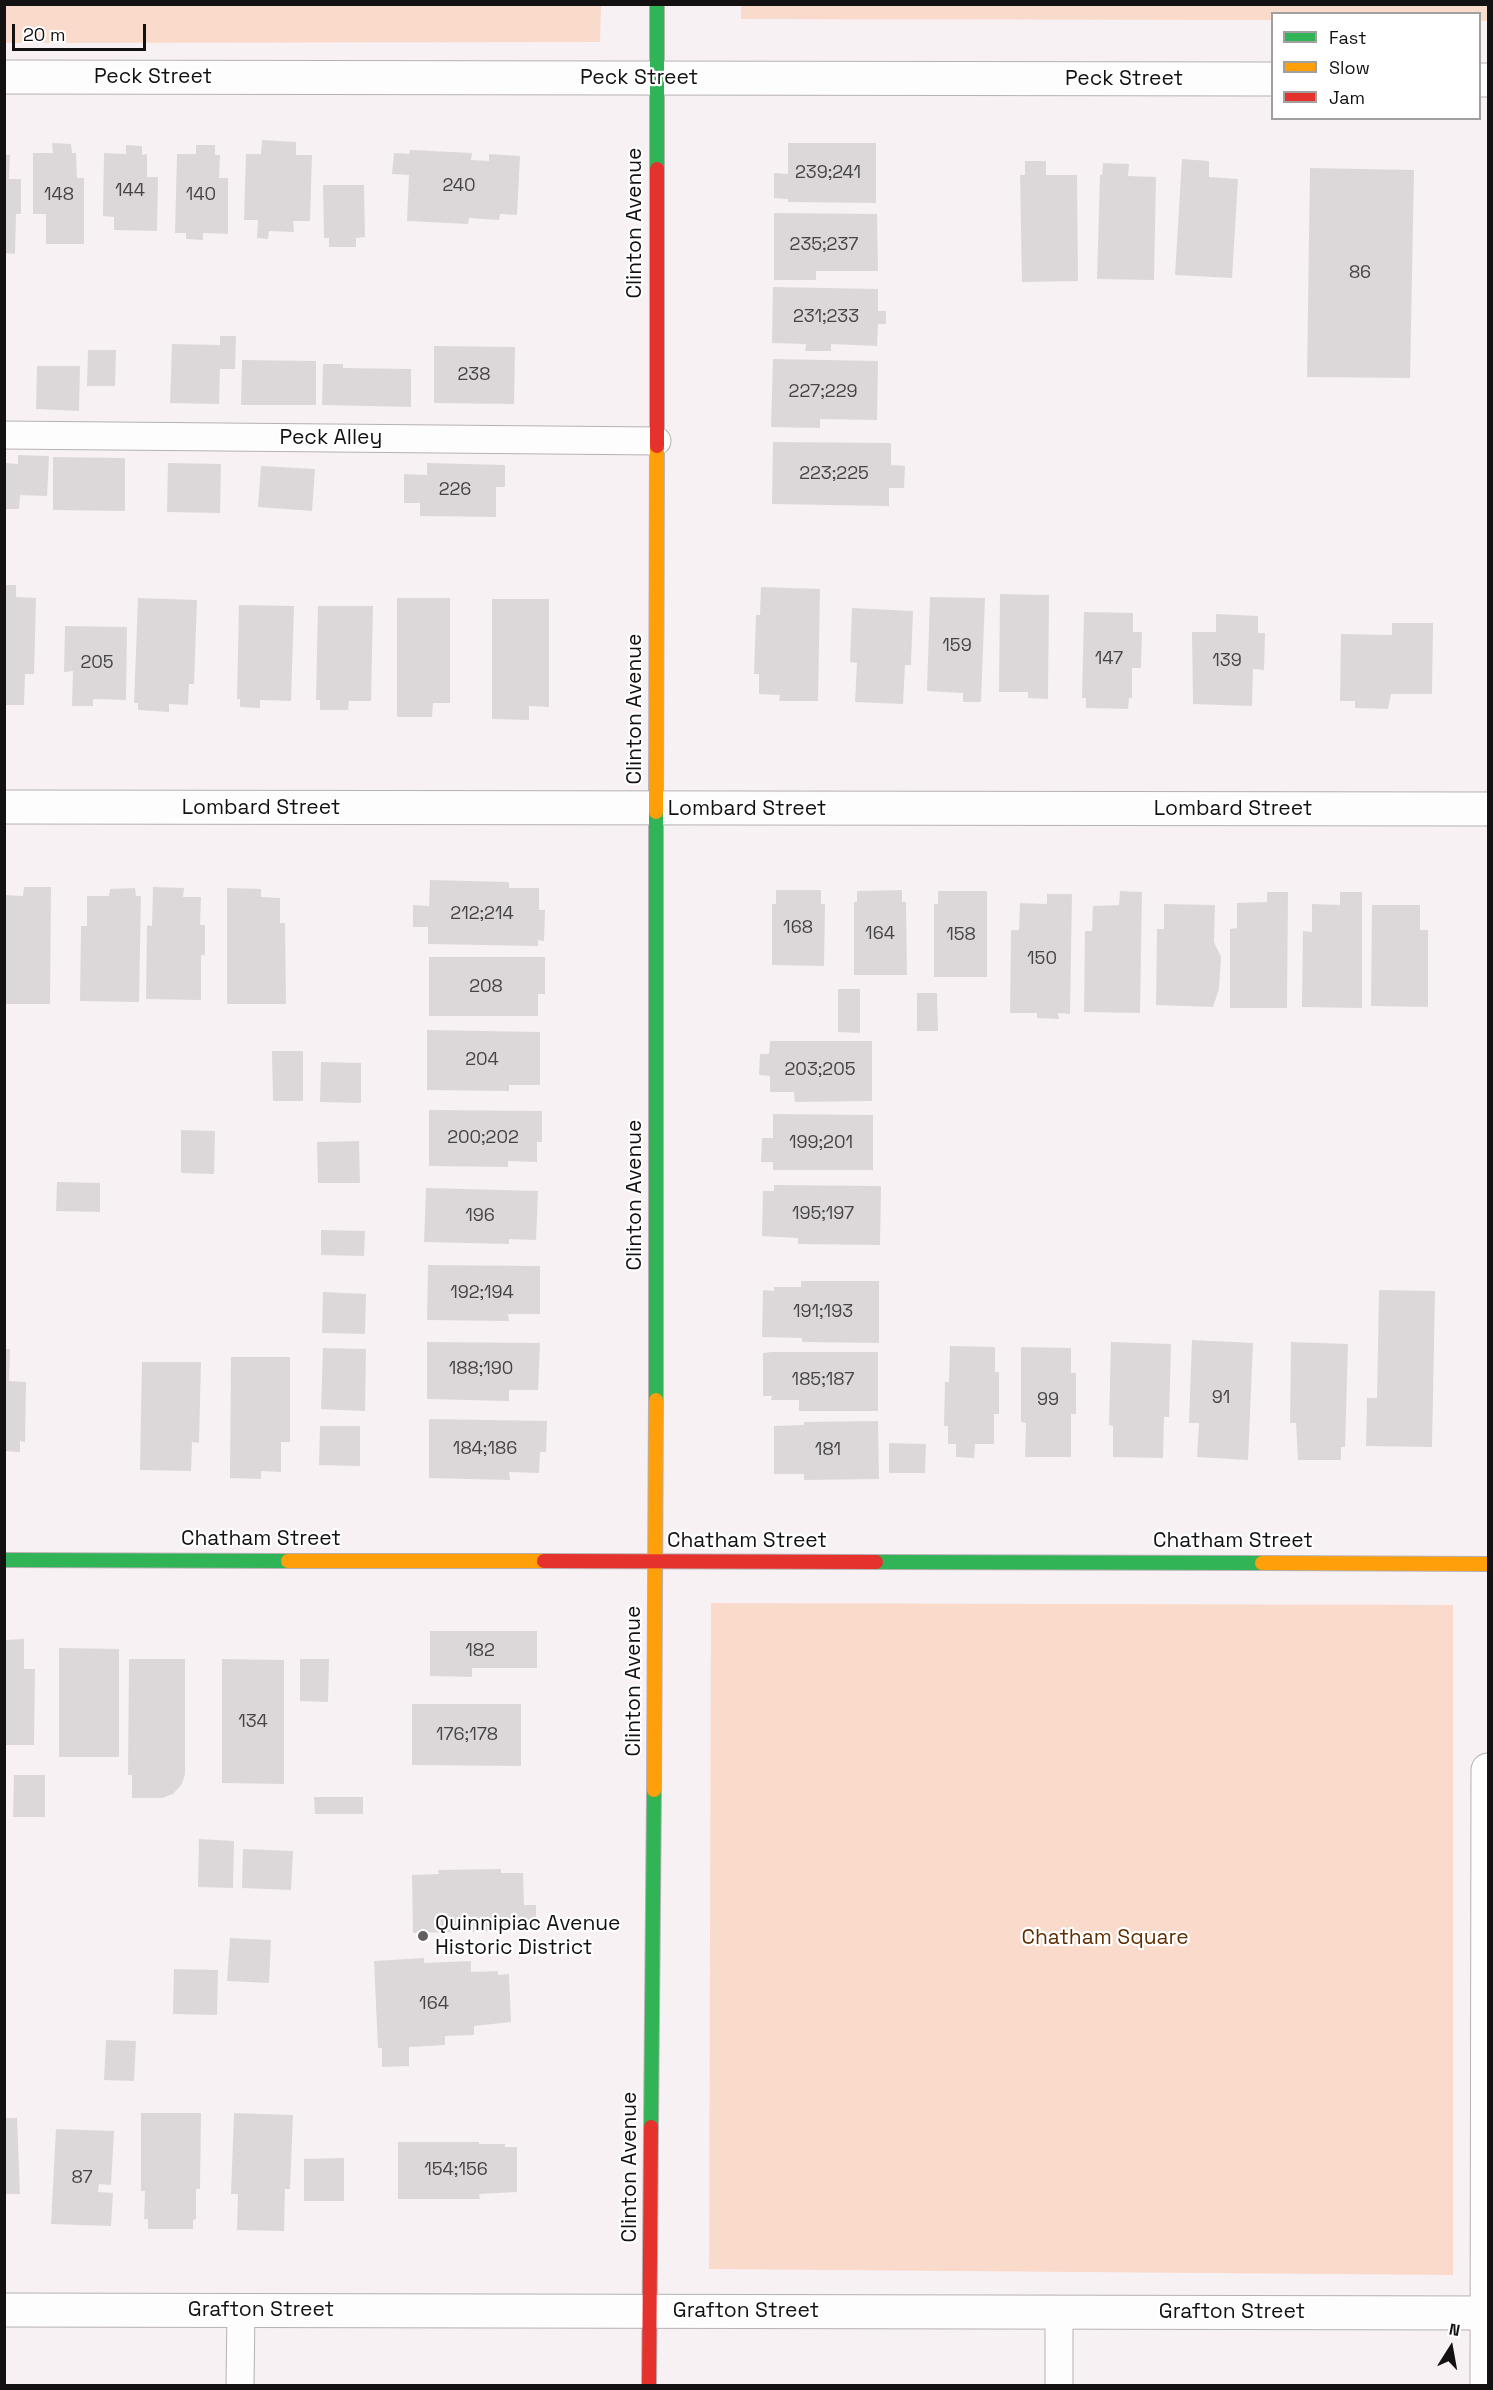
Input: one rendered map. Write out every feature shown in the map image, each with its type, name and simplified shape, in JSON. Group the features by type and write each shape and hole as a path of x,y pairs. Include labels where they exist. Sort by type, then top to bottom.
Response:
{"street":[{"name":"Clinton Avenue","path":"649,2385 655,1562 657,4"},
{"name":"Peck Street","path":"4,77 1271,80"},
{"name":"Lombard Street","path":"4,807 1488,809"},
{"name":"Chatham Street","path":"4,1560 1488,1564"},
{"path":"1487,2385 1488,1770"},
{"name":"Grafton Street","path":"4,2310 1488,2313"}],"lane":[{"name":"Peck Alley","path":"4,435 657,441"},
{"path":"240,2385 241,2310"},
{"path":"1059,2312 1059,2385"}],"green space":[{"path":"1488,4 1488,21 1481,21 1481,12 1271,12 1271,20 741,19 741,5"},
{"path":"4,5 601,5 600,42 5,43"},
{"name":"Chatham Square","path":"711,1603 1453,1605 1453,2275 709,2269"}],"building":[{"path":"262,140 296,142 296,155 312,155 310,221 293,221 294,232 269,231 268,239 257,238 258,220 244,220 246,154 261,154"},
{"path":"52,143 71,144 72,153 76,153 77,178 84,178 84,244 46,244 46,214 33,214 33,153 53,153"},
{"path":"788,143 876,143 876,203 788,202 788,199 774,198 774,173 788,174"},
{"path":"126,145 142,146 142,155 147,154 147,177 158,177 157,231 114,230 114,217 103,216 104,153 126,154"},
{"path":"196,145 215,145 215,155 220,155 219,178 228,178 228,234 203,233 203,240 186,239 186,233 175,233 177,154 196,154"},
{"path":"410,150 472,153 471,160 489,161 489,154 520,156 517,215 500,214 499,220 469,218 468,224 407,221 409,175 392,174 394,153 409,154"},
{"path":"4,155 10,155 9,179 21,179 21,214 16,214 15,254 4,253"},
{"path":"1182,159 1209,161 1209,177 1238,179 1232,278 1175,275"},
{"path":"1025,161 1046,161 1046,175 1077,175 1078,281 1022,282 1020,175 1025,175"},
{"path":"1103,163 1129,164 1128,176 1156,177 1154,280 1097,279 1100,175 1102,175"},
{"path":"1310,168 1414,170 1410,378 1307,377"},
{"path":"323,185 364,185 365,237 356,238 356,247 329,247 329,238 324,238"},
{"path":"774,213 877,214 878,271 816,271 816,280 774,280"},
{"path":"773,287 878,289 878,311 886,311 886,324 878,324 877,346 831,344 831,351 805,351 806,344 772,343"},
{"path":"220,336 236,336 235,369 220,369 219,404 170,403 172,344 220,345"},
{"path":"434,346 515,347 514,404 434,403"},
{"path":"88,350 116,350 115,386 87,386"},
{"path":"773,359 878,361 877,420 820,419 820,428 771,427"},
{"path":"242,360 316,361 316,405 241,405"},
{"path":"323,364 343,364 343,368 411,369 411,407 322,405"},
{"path":"37,366 80,366 79,411 36,409"},
{"path":"773,442 891,443 891,465 905,466 904,488 889,488 889,506 772,504"},
{"path":"18,455 49,456 47,496 20,495 19,509 4,509 4,463 18,464"},
{"path":"53,457 125,458 125,511 53,510"},
{"path":"168,463 221,464 220,513 167,512"},
{"path":"427,463 505,465 505,487 496,487 496,517 420,516 420,503 404,503 404,474 427,475"},
{"path":"261,466 315,469 312,511 258,507"},
{"path":"4,585 16,585 16,597 36,598 34,674 25,674 24,705 4,705"},
{"path":"761,587 820,589 818,701 779,701 780,695 759,694 759,674 754,674 756,615 760,615"},
{"path":"1000,594 1049,595 1048,699 1028,698 1028,692 999,692"},
{"path":"930,597 985,598 981,702 963,702 963,693 927,691"},
{"path":"138,598 197,600 194,684 189,684 188,705 169,704 169,712 138,710 138,703 134,703"},
{"path":"397,598 450,598 450,703 433,703 432,717 397,717"},
{"path":"492,599 549,599 549,707 529,706 529,720 492,719"},
{"path":"239,605 294,606 291,701 260,700 260,708 240,707 240,699 237,699"},
{"path":"318,606 373,606 371,701 349,701 348,710 320,710 320,700 316,700"},
{"path":"852,608 913,611 911,665 905,665 903,704 855,702 857,663 850,662"},
{"path":"1084,612 1133,613 1133,632 1142,632 1141,668 1132,668 1132,698 1129,698 1128,709 1086,708 1086,698 1082,698"},
{"path":"1216,614 1258,616 1258,633 1265,633 1264,670 1253,669 1252,706 1193,704 1192,632 1216,632"},
{"path":"1392,623 1433,623 1432,694 1391,694 1388,709 1355,708 1355,701 1340,701 1341,634 1392,635"},
{"path":"65,626 127,627 126,700 93,699 93,706 72,706 73,671 64,672"},
{"path":"430,880 509,882 509,888 539,888 539,910 545,910 544,941 538,940 538,946 428,944 428,927 413,927 413,905 429,906"},
{"path":"24,887 51,887 50,1004 4,1004 4,895 23,896"},
{"path":"153,887 184,888 183,897 201,897 200,925 205,925 205,955 201,955 201,1000 146,999 147,925 152,926"},
{"path":"135,888 136,896 141,896 139,1002 80,1001 81,926 87,926 87,896 109,896 110,889"},
{"path":"227,888 261,889 261,897 280,898 280,923 285,923 286,1004 227,1004"},
{"path":"776,890 821,890 821,904 825,904 824,966 772,965 772,904 776,904"},
{"path":"902,890 902,902 906,902 907,975 854,975 854,902 857,902 857,891"},
{"path":"938,891 987,891 987,977 934,977 934,904 938,904"},
{"path":"1120,891 1142,892 1140,1013 1084,1012 1085,931 1092,931 1093,906 1119,905"},
{"path":"1267,892 1288,892 1287,1008 1230,1008 1230,929 1237,928 1237,903 1267,902"},
{"path":"1340,892 1362,892 1362,1008 1302,1007 1303,931 1312,932 1312,904 1340,905"},
{"path":"1047,894 1072,894 1070,1014 1058,1013 1059,1019 1037,1018 1037,1013 1010,1013 1011,930 1019,930 1020,903 1047,904"},
{"path":"1164,904 1215,905 1214,942 1221,957 1219,989 1213,1007 1156,1005 1157,929 1164,929"},
{"path":"1372,905 1420,905 1420,930 1428,930 1428,1007 1371,1006"},
{"path":"429,957 545,957 545,994 538,994 538,1016 429,1016"},
{"path":"838,989 860,989 860,1033 838,1032"},
{"path":"917,993 937,993 938,1031 917,1031"},
{"path":"427,1030 540,1032 540,1085 509,1085 509,1091 427,1090"},
{"path":"770,1041 872,1041 872,1101 795,1102 794,1092 770,1092 770,1076 759,1075 760,1054 769,1054"},
{"path":"272,1051 303,1051 303,1101 273,1101"},
{"path":"321,1062 361,1063 361,1103 320,1102"},
{"path":"429,1110 542,1111 542,1142 537,1142 537,1162 508,1161 508,1167 429,1166"},
{"path":"773,1114 873,1115 873,1170 773,1170 773,1162 761,1162 762,1138 773,1138"},
{"path":"181,1130 215,1131 214,1174 181,1173"},
{"path":"359,1141 360,1183 318,1183 317,1142"},
{"path":"57,1182 100,1183 100,1212 56,1211"},
{"path":"774,1185 881,1186 880,1245 798,1244 798,1238 762,1236 763,1191 774,1191"},
{"path":"426,1188 538,1191 536,1240 509,1239 509,1244 424,1242"},
{"path":"321,1230 365,1231 364,1256 321,1255"},
{"path":"428,1265 540,1266 540,1314 508,1314 509,1321 427,1320"},
{"path":"801,1281 879,1281 879,1343 802,1342 802,1338 762,1337 763,1290 774,1291 774,1287 801,1287"},
{"path":"1379,1290 1435,1291 1432,1447 1366,1446 1367,1398 1377,1398"},
{"path":"323,1292 366,1294 365,1334 322,1333"},
{"path":"1192,1340 1253,1343 1248,1460 1197,1457 1199,1423 1189,1423"},
{"path":"427,1342 540,1343 538,1390 509,1390 509,1401 427,1399"},
{"path":"1111,1342 1171,1344 1169,1417 1164,1417 1163,1458 1113,1457 1113,1426 1109,1425"},
{"path":"1291,1342 1348,1344 1345,1447 1341,1447 1341,1460 1298,1460 1296,1423 1290,1423"},
{"path":"950,1346 995,1347 995,1372 999,1372 999,1414 994,1414 994,1444 975,1444 974,1458 956,1457 956,1444 948,1444 948,1426 944,1426 945,1382 949,1382"},
{"path":"1021,1347 1071,1348 1071,1373 1076,1373 1076,1414 1071,1414 1071,1457 1025,1457 1026,1423 1021,1422"},
{"path":"323,1348 366,1349 365,1411 321,1409"},
{"path":"4,1349 10,1349 9,1381 26,1382 25,1442 20,1441 20,1452 4,1451"},
{"path":"878,1352 878,1411 799,1411 799,1400 771,1400 772,1396 763,1396 763,1353"},
{"path":"231,1357 290,1357 290,1442 281,1442 281,1472 261,1471 261,1479 230,1478"},
{"path":"142,1362 201,1362 199,1443 192,1442 191,1471 140,1470"},
{"path":"429,1419 547,1421 546,1452 540,1452 539,1473 509,1472 510,1480 429,1478"},
{"path":"878,1421 879,1479 804,1480 804,1474 774,1474 774,1426 804,1425 804,1422"},
{"path":"320,1426 360,1426 360,1466 319,1465"},
{"path":"889,1443 926,1444 925,1473 889,1473"},
{"path":"430,1631 537,1631 537,1668 472,1668 472,1677 430,1676"},
{"path":"24,1639 24,1669 35,1669 34,1745 4,1745 4,1640"},
{"path":"59,1648 119,1649 119,1757 59,1757"},
{"path":"129,1659 185,1659 185,1774 182,1784 173,1794 162,1798 132,1798 132,1775 128,1775"},
{"path":"222,1659 284,1660 284,1784 222,1783"},
{"path":"300,1659 329,1659 328,1702 300,1701"},
{"path":"412,1704 521,1704 521,1766 412,1765"},
{"path":"14,1775 45,1775 45,1817 13,1817"},
{"path":"314,1797 363,1797 363,1814 315,1814"},
{"path":"199,1839 234,1841 233,1888 198,1887"},
{"path":"243,1849 293,1851 291,1890 242,1888"},
{"path":"501,1869 501,1873 523,1873 524,1905 536,1905 536,1930 413,1933 412,1875 439,1874 438,1870"},
{"path":"230,1938 271,1940 269,1983 227,1981"},
{"path":"424,1958 424,1963 471,1961 471,1972 498,1971 498,1975 509,1974 511,2022 474,2026 474,2035 445,2036 445,2045 409,2047 409,2066 382,2067 382,2048 378,2048 374,1961"},
{"path":"174,1969 218,1970 217,2015 173,2014"},
{"path":"106,2040 136,2041 134,2081 104,2080"},
{"path":"141,2113 201,2113 200,2189 196,2189 196,2219 193,2220 193,2229 148,2229 148,2219 144,2219 145,2191 141,2191"},
{"path":"234,2113 293,2115 290,2189 285,2189 284,2231 237,2230 238,2194 231,2194"},
{"path":"5,2118 17,2118 20,2194 5,2194"},
{"path":"56,2129 114,2131 111,2185 99,2184 98,2192 113,2193 111,2226 51,2224"},
{"path":"398,2142 479,2142 479,2144 505,2144 505,2147 517,2147 517,2192 479,2194 480,2199 398,2199"},
{"path":"344,2158 344,2201 304,2201 304,2159"}],"traffic: fast":[{"path":"657,4 657,169"},
{"path":"656,812 656,1400"},
{"path":"4,1560 288,1561"},
{"path":"876,1562 1262,1563"},
{"path":"651,2127 654,1790"}],"traffic: slow":[{"path":"656,812 657,446"},
{"path":"654,1790 656,1400"},
{"path":"288,1561 544,1561"},
{"path":"1262,1563 1488,1564"}],"traffic: jam":[{"path":"657,169 657,446"},
{"path":"544,1561 876,1562"},
{"path":"649,2386 651,2127"}],"place":[{"name":"Quinnipiac Avenue Historic District","path":"423,1936"}]}
